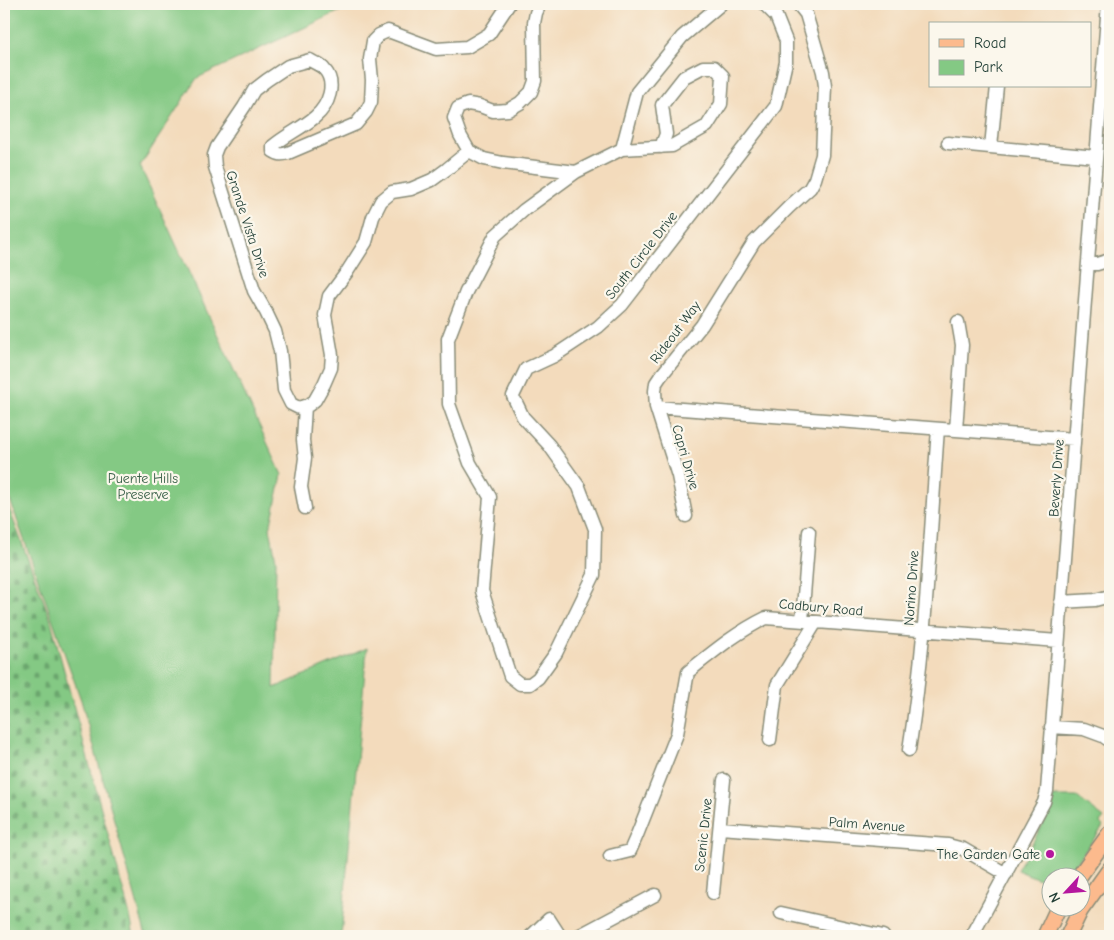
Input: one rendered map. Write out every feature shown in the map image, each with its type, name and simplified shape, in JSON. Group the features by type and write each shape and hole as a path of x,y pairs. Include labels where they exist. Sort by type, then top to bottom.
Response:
{"main road":[{"path":"1085,868 1110,833"},
{"path":"1068,936 1080,911 1110,869"},
{"path":"1046,936 1054,918"}],"street":[{"name":"Grande Vista Drive","path":"305,406 299,408 291,404 284,390 280,351 275,331 254,292 215,168 214,154 217,147 254,90 288,66 310,60 324,68 331,82 331,91 327,103 317,116 274,146 273,151 277,154 288,153 356,124 366,112 371,102 372,80 370,59 373,40 379,34 388,31 436,49 467,47 489,34 509,4"},
{"path":"540,4 534,22 535,81 531,92 520,103 508,110 493,111 468,104 458,108 454,118 460,135 470,151 484,159 503,163 576,172 622,149 661,147 672,146 707,126 721,104 723,76 714,67 703,68 684,77 662,105 666,134 661,147"},
{"path":"622,149 636,92 682,37 721,4"},
{"name":"South Circle Drive","path":"576,172 524,210 494,236 466,292 448,339 449,404 470,463 490,497 482,591 510,676 520,684 530,684 538,678 556,653 594,574 595,529 579,488 549,445 523,417 514,396 526,370 554,356 598,327 622,306 776,106 786,62 786,41 776,16 764,4"},
{"name":"Beverly Drive","path":"972,936 1044,802 1046,791 1096,157 1105,119 1108,4"},
{"name":"Rideout Way","path":"656,407 655,391 660,376 702,325 754,242 813,184 822,156 825,86 823,72 804,7"},
{"path":"991,147 997,88"},
{"path":"948,143 1096,157"},
{"path":"305,508 301,487 305,458 303,440 305,406 310,405 315,400 331,368 332,355 325,315 328,296 347,272 366,242 373,218 381,201 392,192 432,180 470,151"},
{"path":"1088,264 1097,264 1110,260"},
{"path":"956,430 962,345 958,322"},
{"path":"656,407 1074,439"},
{"name":"Capri Drive","path":"656,407 678,476 686,516"},
{"name":"Norino Drive","path":"908,750 916,700 923,630 938,429"},
{"path":"802,621 809,532"},
{"path":"1061,602 1095,600 1110,596"},
{"name":"Cadbury Road","path":"610,856 630,850 637,835 678,734 688,672 730,638 754,623 766,618 1058,641"},
{"path":"770,740 777,686 816,622"},
{"path":"1051,727 1084,728 1110,741"},
{"name":"Scenic Drive","path":"713,893 724,780"},
{"name":"Palm Avenue","path":"720,828 948,845 962,849 1006,874"},
{"path":"578,936 655,895"},
{"path":"781,913 883,936"},
{"path":"532,936 549,919 560,936"}],"green space":[{"name":"Puente Hills Preserve","path":"4,4 355,4 197,78 140,166 282,475 270,528 276,560 274,688 367,648 341,936 146,936 81,700 4,483"},
{"path":"4,495 50,618 134,936 4,936"},
{"path":"1053,797 1077,797 1104,818 1100,823 1103,826 1073,868 1042,868 1042,880 1017,870 1053,806"}],"place":[{"name":"The Garden Gate","path":"1050,854"}]}
